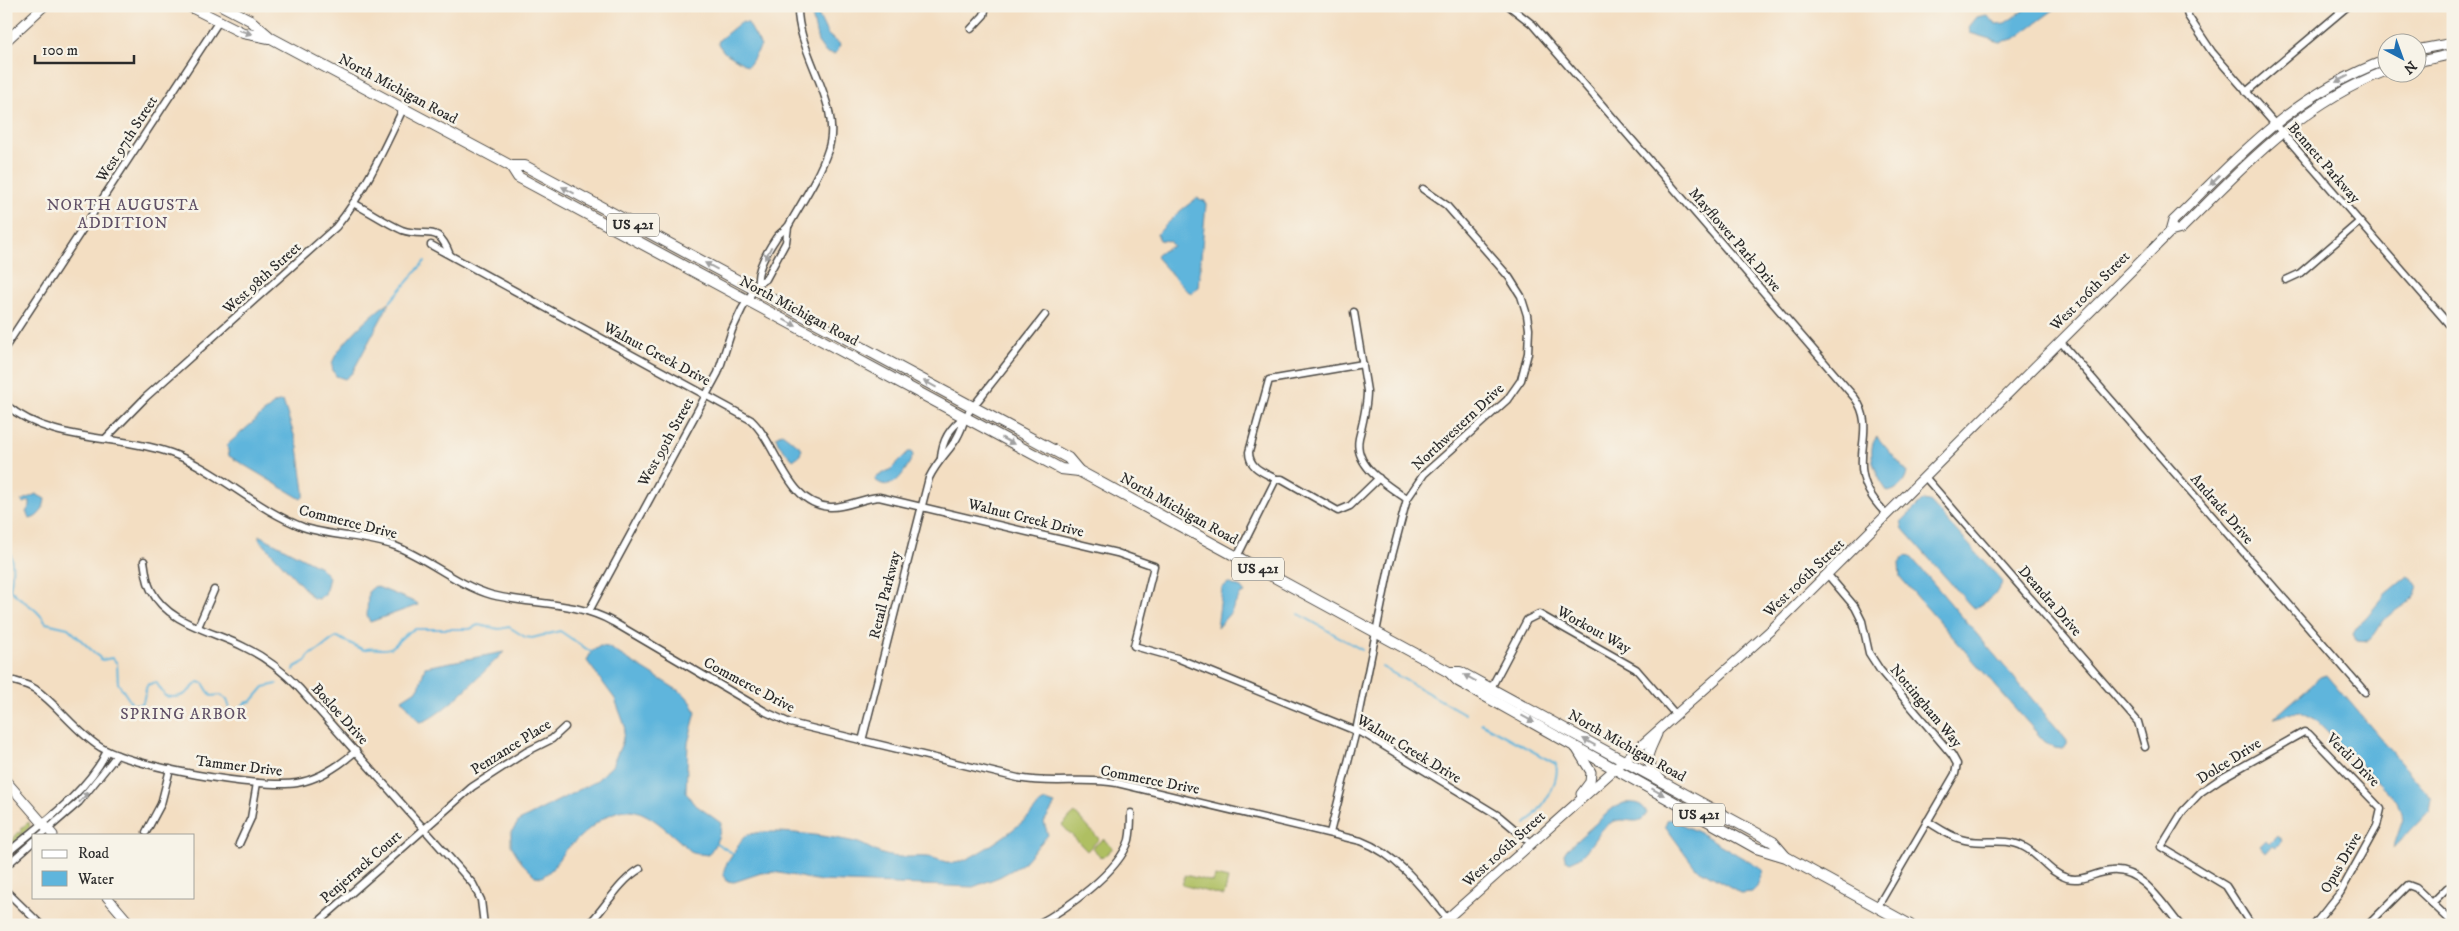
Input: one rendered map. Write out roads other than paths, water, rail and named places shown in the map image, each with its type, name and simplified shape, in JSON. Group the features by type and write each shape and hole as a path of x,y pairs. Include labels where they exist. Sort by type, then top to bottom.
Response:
{"main road":[{"name":"North Michigan Road","path":"189,6 243,32 271,38"},
{"name":"North Michigan Road","path":"223,6 250,20 271,38 511,166 525,166 756,286 1068,458 1079,471 1449,672 1458,681 1756,848 1786,857 1910,925"},
{"name":"North Michigan Road","path":"511,166 518,177 747,301 1061,469 1079,471"},
{"name":"North Michigan Road","path":"1449,672 1460,672 1491,688 1773,842 1786,857"}],"street":[{"path":"6,41 44,6"},
{"name":"West 99th Street","path":"589,611 718,373 732,330 756,286 766,279 786,242 788,227 828,151 831,131 826,104 800,30 798,6"},
{"path":"971,29 981,19 986,6"},
{"name":"Mayflower Park Drive","path":"1509,6 1524,16 1538,31 1859,403 1865,420 1862,465 1864,480 1871,496 1887,515"},
{"name":"Bennett Parkway","path":"2186,6 2188,16 2205,44 2453,329"},
{"path":"2246,92 2348,6"},
{"name":"West 97th Street","path":"6,346 220,21"},
{"path":"2426,48 2453,44"},
{"path":"2426,60 2453,54"},
{"name":"West 106th Street","path":"2170,232 2173,221 2274,124 2320,90 2376,64"},
{"name":"West 106th Street","path":"1444,922 1772,629 2170,232 2181,229 2281,132 2333,96 2376,77"},
{"name":"West 98th Street","path":"105,439 146,397 322,241 341,221 353,203 403,109"},
{"name":"Northwestern Drive","path":"1330,833 1356,731 1373,655 1375,633 1407,499 1424,474 1497,410 1511,395 1525,369 1529,343 1529,328 1525,306 1509,277 1446,205 1424,189"},
{"name":"Walnut Creek Drive","path":"353,203 401,229 430,232 445,243 450,256"},
{"path":"2286,280 2299,274 2359,222"},
{"name":"West 99th Street","path":"756,286 757,275 776,237 788,227"},
{"name":"Walnut Creek Drive","path":"431,246 706,395 757,426 796,490 810,502 832,507 867,498 879,497 1117,554 1154,566 1134,646 1177,658 1356,731 1499,816 1532,843"},
{"path":"1354,312 1363,364 1367,403 1359,440 1359,455 1362,462 1379,478 1407,499"},
{"name":"Retail Parkway","path":"862,741 920,506 929,478 941,458 954,444 962,431 966,417 973,407 1045,315"},
{"name":"Andrade Drive","path":"2060,341 2365,692"},
{"path":"1363,364 1268,380 1249,452 1249,460 1252,465 1276,479 1282,479 1338,511 1350,506 1379,478"},
{"name":"Commerce Drive","path":"6,405 30,420 54,430 154,448 180,456 297,524 323,532 389,544 482,591 503,597 570,606 589,611 607,619 778,718 862,741 1029,780 1064,783 1100,781 1122,784 1330,833 1367,844 1390,856 1405,870 1444,922"},
{"name":"Retail Parkway","path":"941,458 942,445 954,424 966,417"},
{"name":"Deandra Drive","path":"1925,477 2138,722 2145,747"},
{"path":"1237,557 1276,479"},
{"name":"Bosloe Drive","path":"144,561 148,582 159,602 174,615 243,646 277,667 299,688 475,886 481,900 484,925"},
{"name":"Nottingham Way","path":"1828,574 1855,607 1862,621 1869,653 1880,670 1952,754 1957,764 1955,774 1878,906"},
{"path":"198,626 214,590"},
{"name":"Workout Way","path":"1491,688 1527,620 1539,614 1636,669 1676,715"},
{"name":"Tammer Drive","path":"14,681 35,689 76,728 112,753 144,764 257,784 278,785 305,781 331,770 356,751"},
{"name":"Penzance Place","path":"425,828 472,787 526,752 552,739 565,727"},
{"path":"1659,730 1648,758 1650,766 1664,783"},
{"name":"Verdi Drive","path":"2304,732 2316,741 2381,809"},
{"name":"Dolce Drive","path":"2251,925 2226,886 2161,848 2183,811 2201,792 2304,732"},
{"path":"1575,746 1580,757 1589,765 1591,776 1579,800"},
{"path":"6,781 46,830 79,802 112,753"},
{"path":"146,832 161,804 170,769"},
{"path":"239,844 251,818 257,784"},
{"name":"Opus Drive","path":"2314,925 2340,892 2377,826 2381,809"},
{"path":"1036,925 1067,906 1115,863 1129,840 1131,813"},
{"path":"1927,821 1961,840 2008,842 2024,847 2062,876 2080,880 2111,871 2135,876 2152,891 2180,925"},
{"name":"Penjerrack Court","path":"314,925 425,828"},
{"path":"6,854 32,838"},
{"path":"6,866 32,843"},
{"path":"588,925 626,879 640,869"},
{"path":"2368,925 2408,885 2416,888 2453,923"},
{"path":"2432,903 2447,888 2453,893"},
{"path":"6,891 41,925"},
{"path":"108,898 131,925"}],"water":[{"path":"810,6 814,6 828,35 840,44 838,51 834,54 826,53 818,42"},
{"path":"2030,6 2059,6 2014,39 2000,42 1970,33 1969,27 1977,17 1986,15 1996,24 2005,23"},
{"path":"741,22 748,23 761,46 747,66 724,52 718,44 719,40"},
{"path":"1197,198 1205,201 1206,205 1198,288 1191,293 1185,289 1156,257 1158,253 1173,246 1169,241 1160,240 1157,234 1180,211"},
{"path":"390,302 352,373 345,379 336,376 332,365 334,358 347,340 366,321"},
{"path":"283,401 298,447 304,491 304,496 301,499 229,456 227,445 275,403"},
{"path":"782,433 802,448 800,455 793,460 779,445 776,437"},
{"path":"1877,437 1907,472 1901,485 1888,492 1880,480 1872,457 1873,443"},
{"path":"908,452 912,452 913,456 898,479 888,485 875,480 875,478 891,469"},
{"path":"36,494 45,499 39,514 30,519 26,512 30,506 30,501 23,503 21,501"},
{"path":"1923,500 1929,501 2003,582 1994,596 1975,608 1971,606 1903,529 1901,522"},
{"path":"259,535 320,567 329,577 325,594 318,599 313,598 259,539"},
{"path":"1905,556 1911,557 2056,727 2067,741 2067,745 2062,749 2055,748 2044,741 1900,577 1899,563"},
{"path":"2408,576 2412,578 2418,587 2413,597 2391,613 2368,641 2356,640 2353,634 2356,629 2386,594"},
{"path":"1228,583 1241,588 1245,593 1240,595 1231,612 1217,628 1222,588"},
{"path":"375,586 418,605 370,622 367,615 368,592"},
{"path":"600,646 608,647 684,694 691,702 696,712 688,743 686,792 693,803 721,823 720,831 708,855 693,853 658,823 644,814 631,810 618,811 587,830 542,877 535,876 522,863 511,845 511,833 519,821 596,781 612,766 622,743 625,726 615,699 587,661 591,652"},
{"path":"504,652 449,704 427,720 419,722 402,699 419,688 425,667"},
{"path":"2327,675 2432,799 2430,810 2393,849 2403,819 2397,801 2315,719 2299,711 2274,718 2320,677"},
{"path":"1046,801 1055,804 1044,822 1048,835 1021,865 999,877 973,887 821,881 774,872 761,873 734,882 726,881 724,877 725,867 742,839 754,833 767,832 816,835 858,843 882,854 928,857 954,863 971,857 1007,834 1027,818 1040,804"},
{"path":"1624,803 1638,804 1647,813 1640,820 1620,820 1609,824 1577,859 1570,862 1565,859 1564,854 1567,849 1613,808"},
{"path":"1670,819 1704,835 1763,870 1757,887 1752,892 1741,893 1695,867 1665,826 1667,820"},
{"path":"2277,835 2282,841 2276,847 2273,845 2266,853 2260,846 2266,840 2269,843"}],"waterway":[{"path":"390,302 425,261"},
{"path":"6,540 12,564 10,589 38,612 46,623 68,628 102,660 112,658 117,663 118,683 132,704 139,705 143,702 147,685 156,682 165,696 176,697 184,695 198,682 203,683 211,696 221,695 227,700 231,711 239,709 245,703 252,701 264,687 277,684"},
{"path":"1299,614 1362,650"},
{"path":"294,670 295,667 306,661 310,654 318,651 337,637 364,650 386,649 392,647 415,629 470,629 478,625 499,629 509,627 525,637 532,638 560,631 591,652"},
{"path":"1382,667 1465,714"},
{"path":"1481,723 1556,764 1557,772 1552,788 1543,804 1526,824"},
{"path":"716,843 734,854"}],"district":[{"name":"NORTH AUGUSTA ADDITION","path":"123,214"},
{"name":"SPRING ARBOR","path":"184,714"}]}
